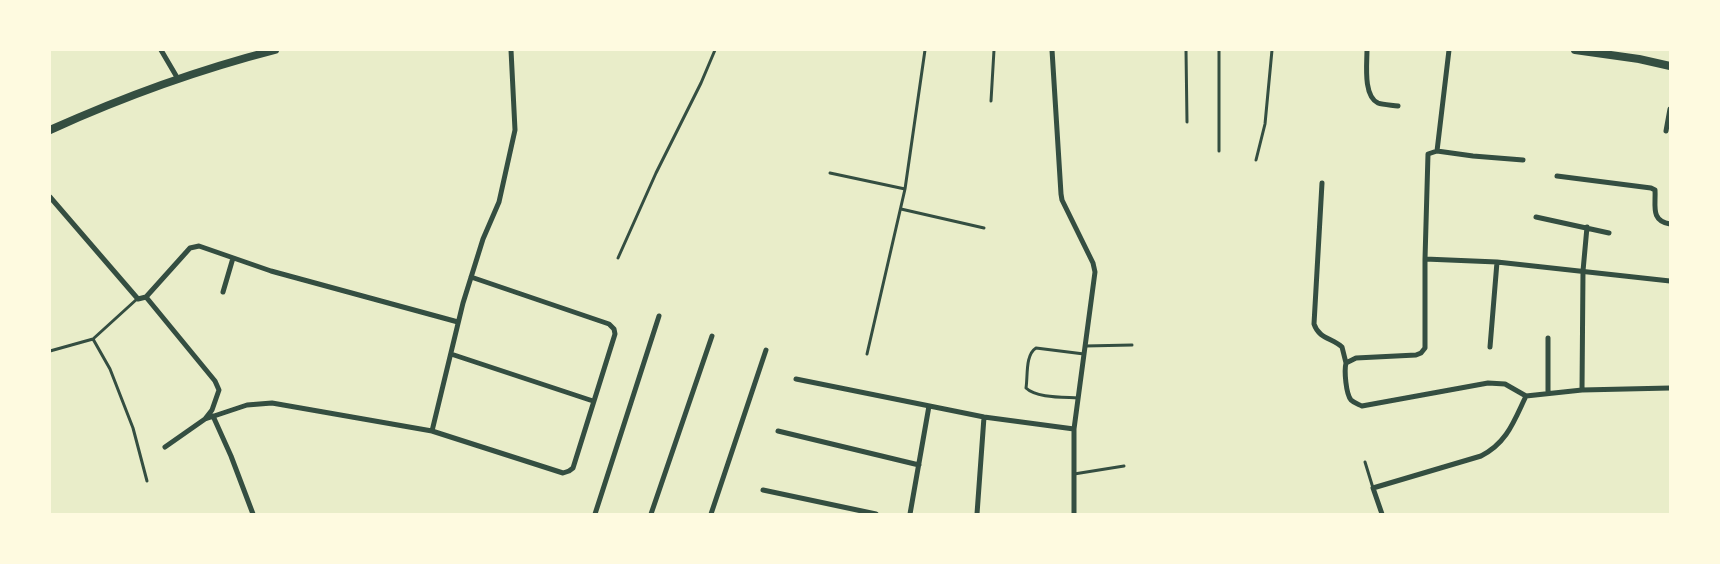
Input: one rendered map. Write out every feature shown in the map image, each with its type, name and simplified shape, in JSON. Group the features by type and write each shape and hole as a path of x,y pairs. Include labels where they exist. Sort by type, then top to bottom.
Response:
{"street":[{"path":"161,50 178,80"},
{"path":"50,130 93,111 178,80 226,63 274,50"},
{"path":"432,431 458,322 483,239 499,202 515,130 511,50"},
{"path":"1052,50 1062,200 1094,263 1095,272 1074,429 1074,514"},
{"path":"1367,50 1367,89 1371,98 1378,103 1398,106"},
{"path":"1437,151 1449,50"},
{"path":"1575,50 1611,53 1670,66"},
{"path":"1666,131 1670,109"},
{"path":"1346,363 1356,358 1416,355 1421,353 1426,343 1425,259 1428,154 1437,151 1523,160"},
{"path":"1557,176 1651,188 1655,190 1654,206 1656,216 1670,224"},
{"path":"1322,183 1314,324 1319,334 1342,347 1346,363 1344,369 1348,394 1356,404 1362,406 1488,383 1504,384 1526,396 1582,390 1670,388"},
{"path":"50,197 138,299 146,297 190,248 199,246 271,271 458,322"},
{"path":"1536,217 1609,233"},
{"path":"1582,390 1583,271 1587,227"},
{"path":"223,292 233,258"},
{"path":"1425,259 1497,262 1670,281"},
{"path":"1490,347 1497,262"},
{"path":"165,447 205,419 247,405 272,403 432,431 563,473 569,471 573,468 615,334 614,329 609,324 471,277"},
{"path":"146,297 215,381 219,390 212,410 205,419"},
{"path":"595,514 659,316"},
{"path":"651,514 712,336"},
{"path":"1548,338 1548,393"},
{"path":"710,514 766,350"},
{"path":"451,354 593,401"},
{"path":"796,378 984,417 1074,429"},
{"path":"1382,514 1373,488 1481,456 1494,450 1503,441 1526,396"},
{"path":"910,514 929,406"},
{"path":"213,416 231,456 253,514"},
{"path":"977,514 984,417"},
{"path":"778,431 919,465"},
{"path":"763,490 876,514"}],"lane":[{"path":"618,258 715,50"},
{"path":"868,354 905,189 925,50"},
{"path":"991,101 994,50"},
{"path":"1186,50 1187,122"},
{"path":"1218,50 1218,152"},
{"path":"1256,160 1265,124 1272,50"},
{"path":"830,173 905,189"},
{"path":"901,209 984,228"},
{"path":"50,351 93,339 138,299"},
{"path":"93,339 110,369 133,428 147,481"},
{"path":"1085,346 1132,345"},
{"path":"1078,398 1036,394 1028,390 1026,388 1029,357 1036,348 1084,354"},
{"path":"1366,462 1373,488"},
{"path":"1074,474 1124,466"}]}
